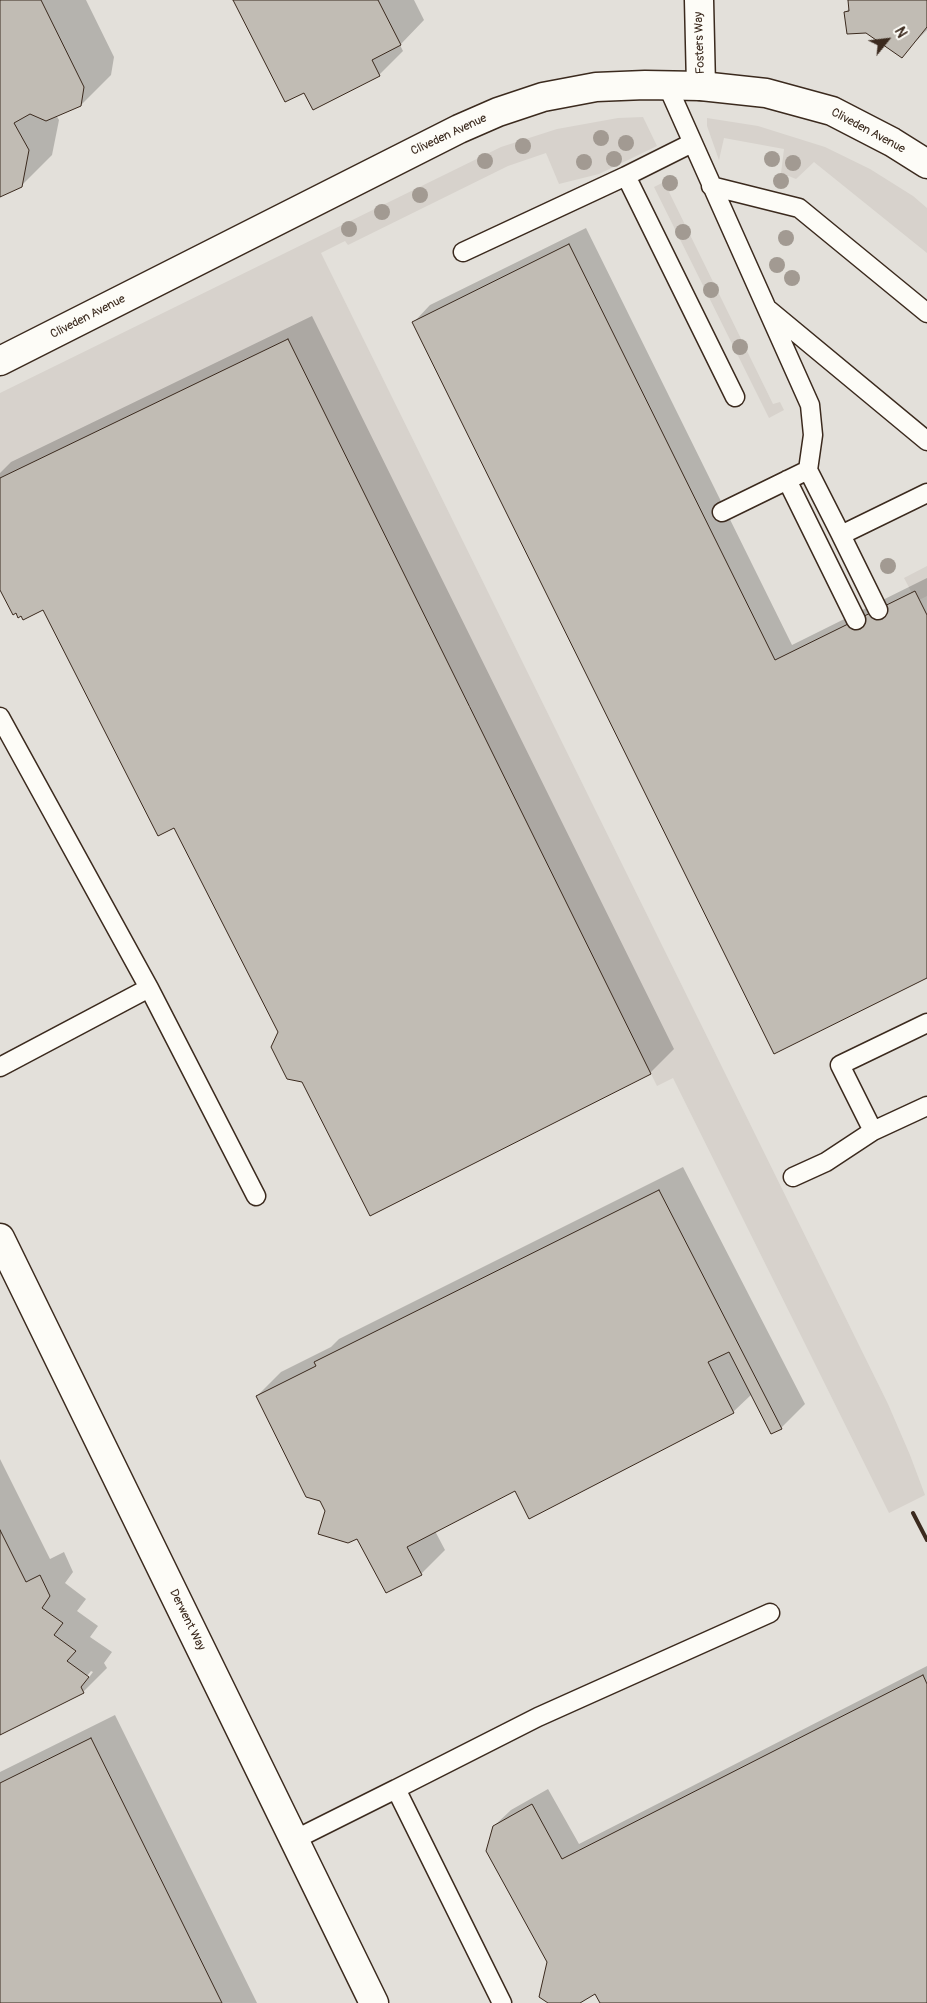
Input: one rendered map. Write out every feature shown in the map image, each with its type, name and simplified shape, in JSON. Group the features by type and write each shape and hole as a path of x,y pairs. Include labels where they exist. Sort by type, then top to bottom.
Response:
{"street":[{"name":"Fosters Way","path":"699,0 702,86"},
{"name":"Cliveden Avenue","path":"0,361 459,128 498,112 543,97 596,87 667,85 702,86 766,93 832,111 892,142 927,164"},
{"name":"Derwent Way","path":"0,1238 374,2003"}],"lane":[{"path":"667,85 810,405 813,435 808,470 878,610"},
{"path":"462,252 626,176 692,143"},
{"path":"626,176 735,397"},
{"path":"711,186 799,208 927,313"},
{"path":"766,308 927,441"},
{"path":"722,512 808,470"},
{"path":"787,480 856,620"},
{"path":"841,535 927,493"},
{"path":"0,717 148,988 256,1196"},
{"path":"0,1067 148,988"},
{"path":"873,1131 840,1065 927,1024"},
{"path":"793,1177 826,1162 873,1131 927,1106"},
{"path":"294,1840 538,1717 770,1613"},
{"path":"396,1788 502,2003"}],"shaded area":[{"path":"0,0 927,0 927,2003 0,2003"},
{"path":"643,117 657,146 599,174 559,184 546,153 508,166 348,245 345,241 321,253 888,1404 925,1495 889,1513 673,1078 657,1086 288,339 0,478 0,393 501,147 557,129 618,118"},
{"path":"707,118 758,126 825,147 870,169 913,196 927,208 927,253 814,162 796,179 781,173 784,149 724,138 719,160 707,126"},
{"path":"672,178 678,186 669,192 773,404 780,402 784,410 769,418 654,187"},
{"path":"927,566 927,596 919,600 915,592 912,593 904,578"}],"building":[{"path":"0,0 41,0 84,87 81,106 46,121 30,114 14,123 29,150 22,187 0,197"},
{"path":"233,0 378,0 401,45 372,60 380,76 313,110 304,93 285,102"},
{"path":"848,0 927,0 927,27 902,58 866,33 847,34 844,12 849,11"},
{"path":"569,244 775,660 915,591 927,615 927,978 774,1054 412,322"},
{"path":"288,339 651,1074 370,1216 302,1082 287,1079 271,1047 278,1032 174,828 158,836 43,610 23,620 21,616 18,618 16,613 13,615 0,590 0,478"},
{"path":"659,1190 782,1429 771,1434 729,1352 708,1362 734,1413 529,1519 515,1491 407,1547 422,1575 386,1593 357,1539 348,1543 318,1534 325,1511 320,1501 306,1497 256,1396 316,1366 314,1362"},
{"path":"0,1530 26,1582 40,1575 50,1596 42,1608 63,1623 54,1635 76,1651 67,1661 89,1677 81,1687 84,1693 0,1735"},
{"path":"923,1675 927,1684 927,2003 600,2003 595,1994 580,2003 548,2003 539,1997 547,1962 486,1851 493,1826 532,1804 562,1859"},
{"path":"91,1738 222,2003 0,2003 0,1783"}],"railway":[{"path":"913,1513 927,1540"}]}
